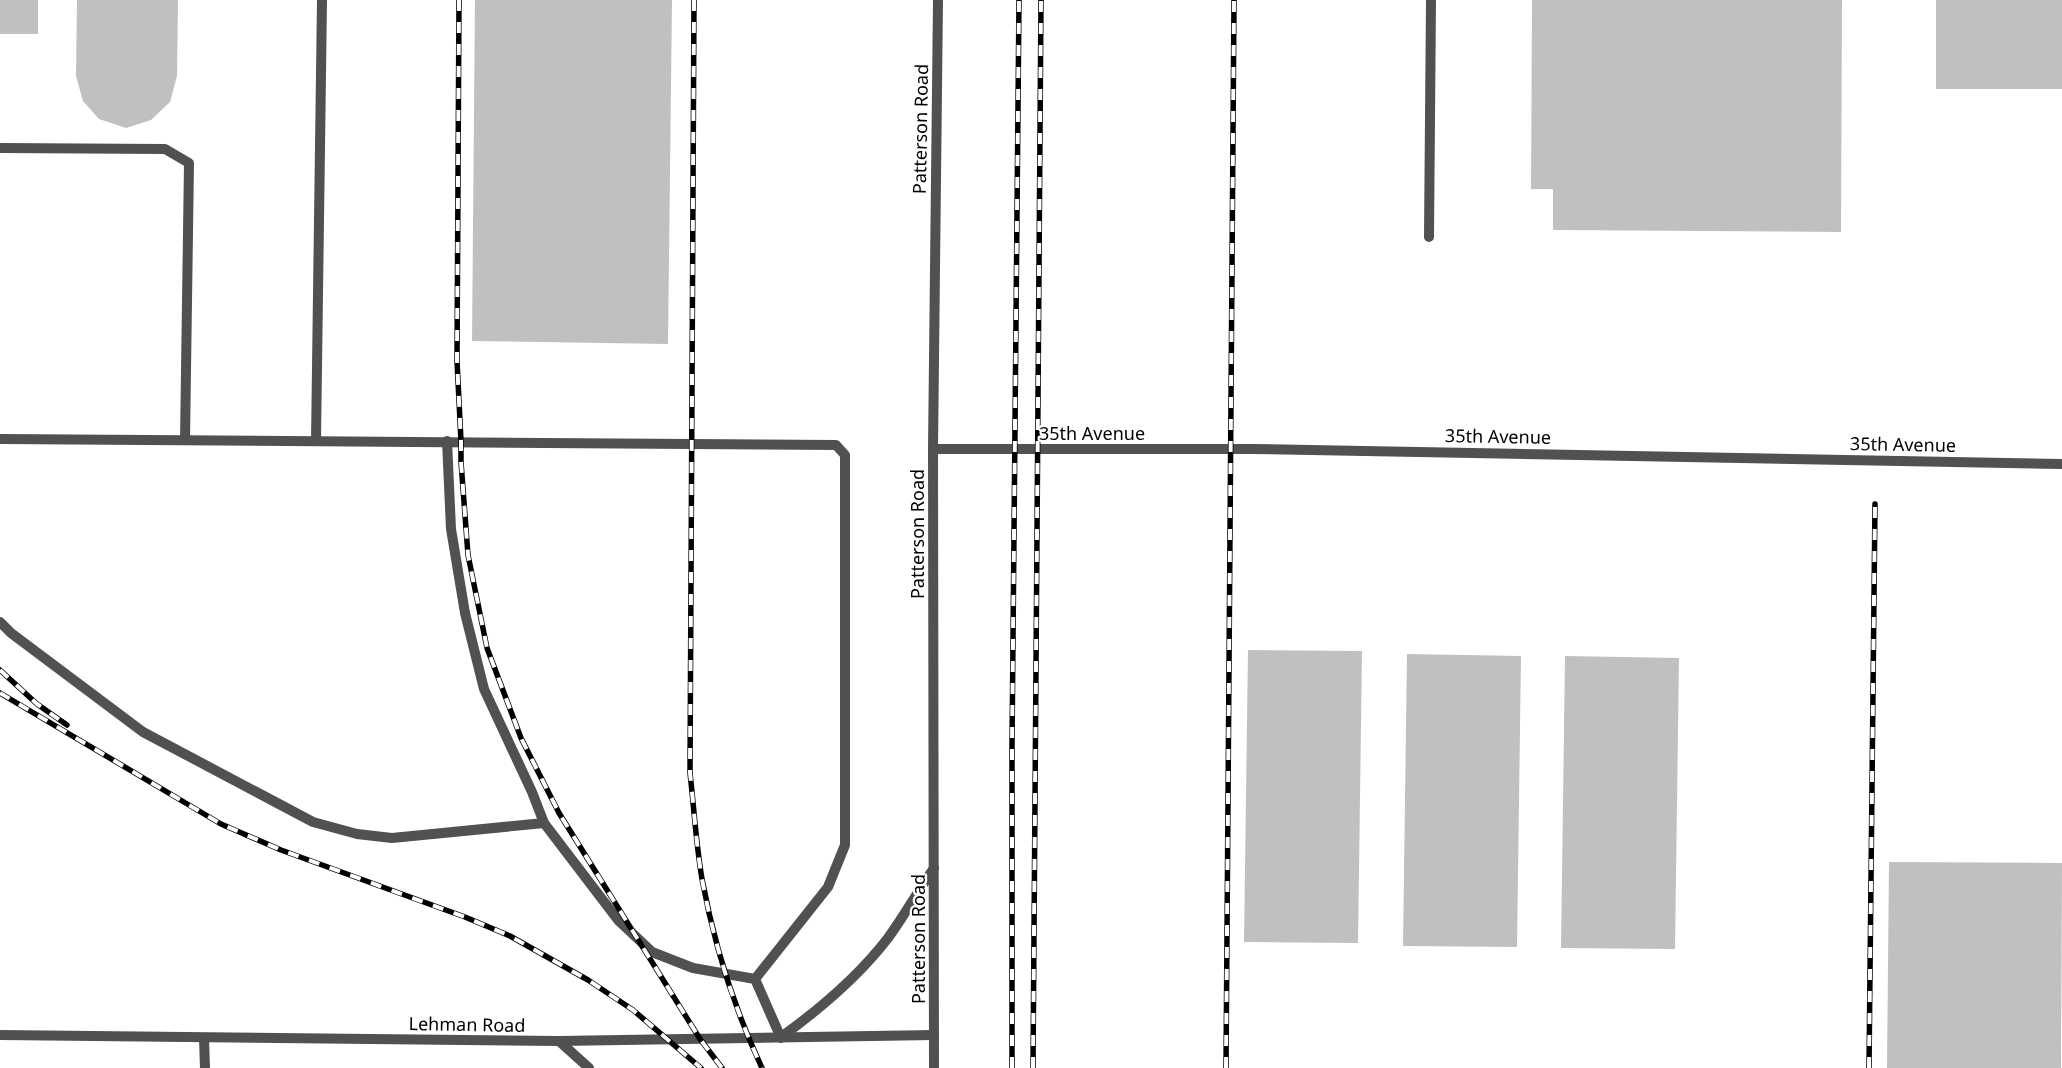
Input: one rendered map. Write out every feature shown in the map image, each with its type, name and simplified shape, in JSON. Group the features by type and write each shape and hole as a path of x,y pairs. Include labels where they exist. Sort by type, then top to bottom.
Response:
{"street":[{"path":"316,440 322,0"},
{"name":"Patterson Road","path":"934,1068 933,450 938,0"},
{"path":"1430,237 1431,0"},
{"path":"0,148 165,149 189,163 185,440"},
{"path":"0,439 836,445 845,455 845,845 828,887 755,979"},
{"path":"447,441 452,529 465,613 484,689 532,792 544,823 618,920 652,952 693,968 755,979"},
{"name":"35th Avenue","path":"933,450 1292,450 2062,464"},
{"path":"0,622 10,634 143,732 313,822 357,834 392,838 544,823"},
{"path":"755,979 780,1038 811,1015 855,975 888,938 934,867"},
{"name":"Lehman Road","path":"0,1036 558,1041 934,1035"},
{"path":"204,1038 205,1068"},
{"path":"558,1041 589,1068"}],"building":[{"path":"0,0 38,0 38,34 0,34"},
{"path":"77,0 178,0 177,76 170,102 151,120 126,128 99,119 83,101 76,76"},
{"path":"475,0 672,0 668,344 472,341"},
{"path":"1532,0 1842,0 1841,232 1553,230 1553,189 1531,189"},
{"path":"1936,0 2062,0 2062,89 1936,89"},
{"path":"1248,650 1362,651 1358,943 1244,942"},
{"path":"1407,654 1521,656 1517,947 1403,946"},
{"path":"1565,656 1679,658 1675,949 1561,948"},
{"path":"1889,862 2062,863 2061,1068 1887,1068"}],"railway":[{"path":"459,0 457,361 461,462 468,555 487,648 521,738 559,813 700,1039 722,1068"},
{"path":"694,0 690,773 700,866 712,928 742,1022 762,1068"},
{"path":"1012,1068 1012,747 1019,0"},
{"path":"1033,1068 1041,0"},
{"path":"1226,1068 1234,0"},
{"path":"1869,1068 1875,504"},
{"path":"0,670 37,704 67,725"},
{"path":"0,693 221,824 281,850 465,917 510,936 588,980 633,1010 701,1068"}]}
